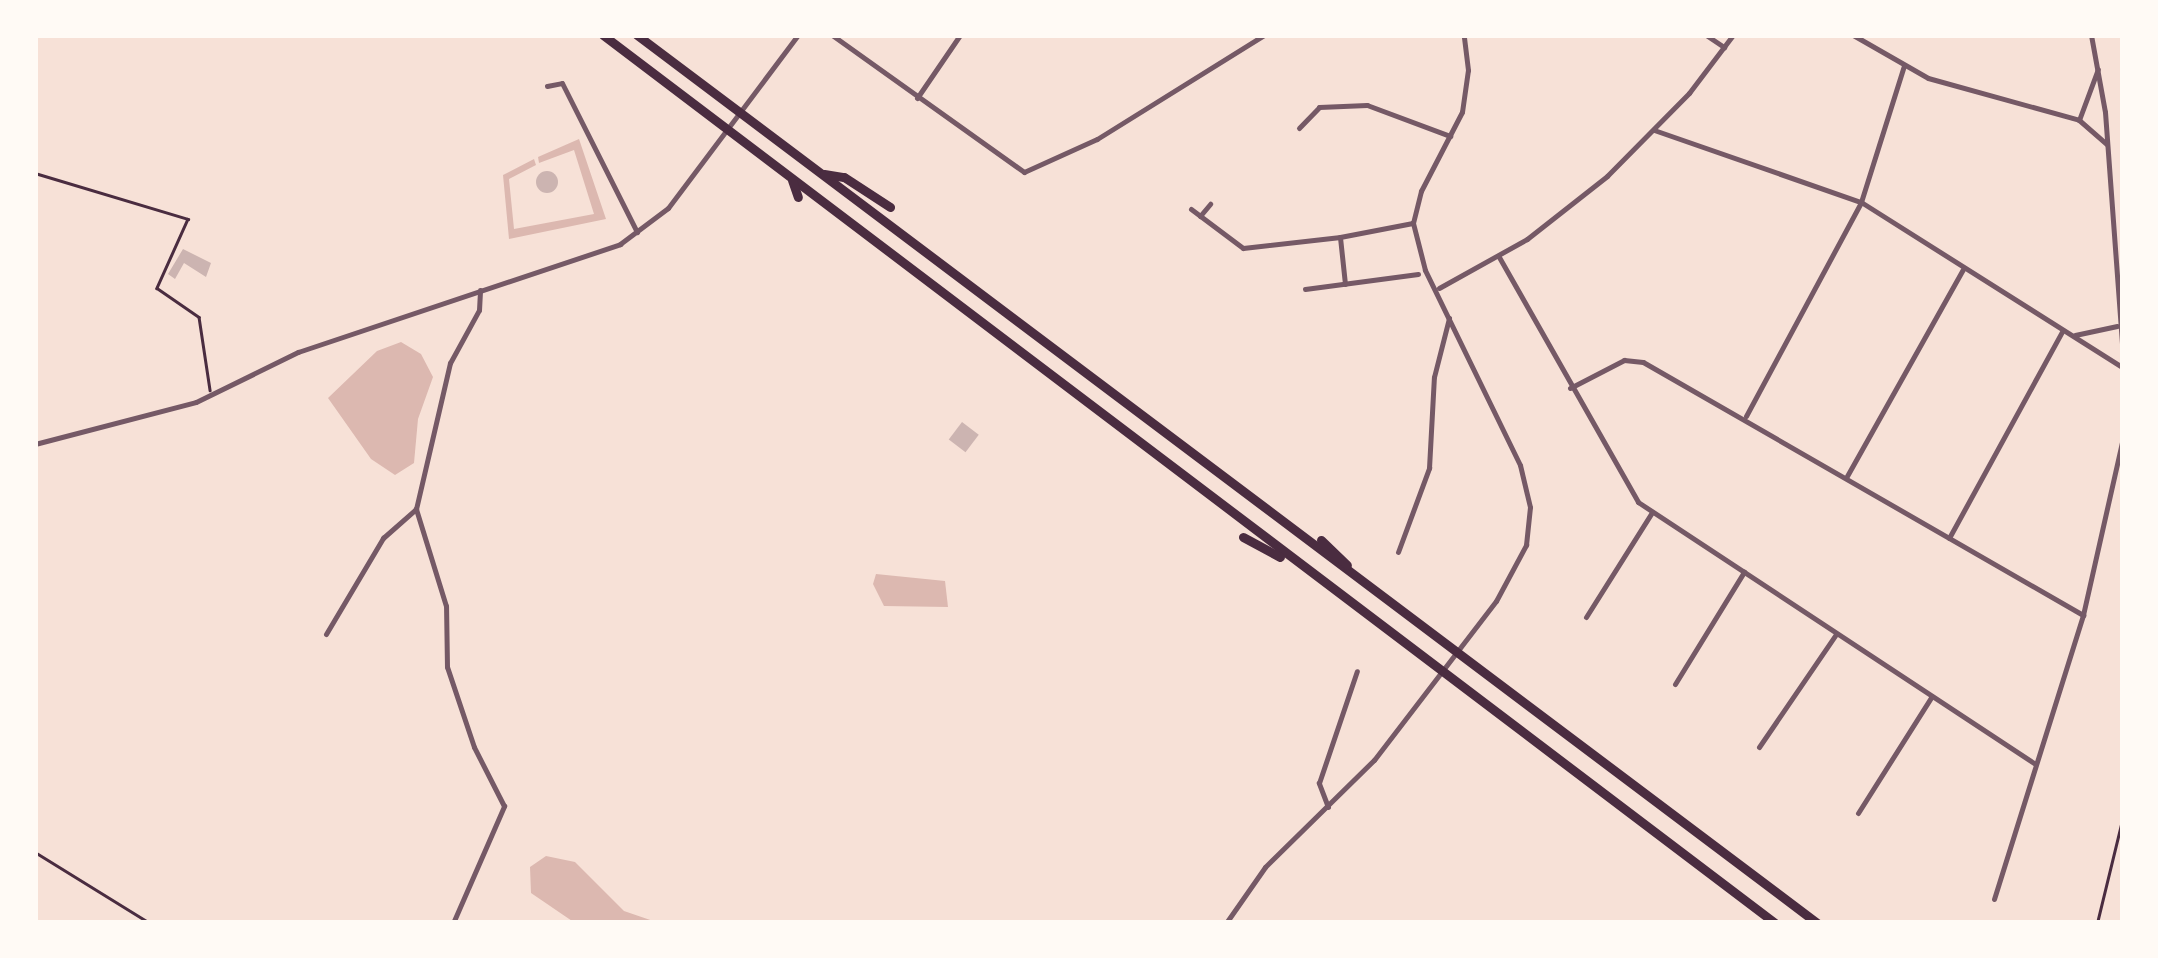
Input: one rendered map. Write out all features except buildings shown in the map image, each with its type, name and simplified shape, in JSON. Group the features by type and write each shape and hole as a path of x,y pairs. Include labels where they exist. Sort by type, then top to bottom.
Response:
{"highway":[{"path":"603,35 1775,923"},
{"path":"636,35 1817,923"},
{"path":"822,174 844,178 890,207"},
{"path":"791,177 798,197"},
{"path":"1244,538 1305,569"},
{"path":"1321,540 1374,591"}],"street":[{"path":"35,444 211,396 298,352 637,232 706,162 798,35"},
{"path":"832,35 1024,172 1098,138 1264,35"},
{"path":"917,98 960,35"},
{"path":"1226,923 1266,868 1328,807 1407,717 1492,604 1526,545 1529,496 1439,288 1426,270 1413,224 1421,191 1468,91 1464,35"},
{"path":"1706,35 1724,47"},
{"path":"1439,288 1498,257 1556,218 1654,130 1733,35"},
{"path":"1853,35 1904,66 2079,120 2108,144"},
{"path":"2091,35 2108,144 2123,363"},
{"path":"1746,416 1861,202 1904,66"},
{"path":"2079,120 2098,69"},
{"path":"547,86 562,83 637,232"},
{"path":"1299,128 1319,107 1367,105 1450,136"},
{"path":"1654,130 1861,202 1963,270 2123,363"},
{"path":"1200,216 1210,204"},
{"path":"1190,208 1243,248 1413,224"},
{"path":"1340,237 1345,284"},
{"path":"1498,257 1627,490 1652,512 2036,764"},
{"path":"1847,476 1963,270"},
{"path":"1305,288 1418,274"},
{"path":"453,923 504,806 474,748 447,668 446,606 416,509 450,363 476,318 480,290"},
{"path":"1398,552 1428,468 1434,377 1449,318"},
{"path":"2075,335 2118,326"},
{"path":"1949,538 2063,330"},
{"path":"1570,388 1624,360 1642,362 1746,416 2083,614"},
{"path":"1994,898 2083,614 2123,438"},
{"path":"326,634 383,538 416,509"},
{"path":"1586,617 1652,512"},
{"path":"1676,684 1744,572"},
{"path":"1760,746 1836,634"},
{"path":"1328,807 1319,783 1356,671"},
{"path":"1858,813 1932,696"}],"path":[{"path":"35,173 188,219 158,288 198,317 211,396"},
{"path":"2097,923 2123,816"},
{"path":"35,852 150,923"}],"shaded area":[{"path":"579,139 606,219 509,239 503,175 534,159 536,165 509,179 514,229 594,214 574,150 539,163 538,157"},
{"path":"401,342 421,354 433,377 418,419 414,463 395,475 371,459 328,398 377,351"},
{"path":"876,574 945,581 948,607 884,606 873,584"},
{"path":"546,856 575,862 624,911 659,923 575,923 531,893 530,867"}]}
